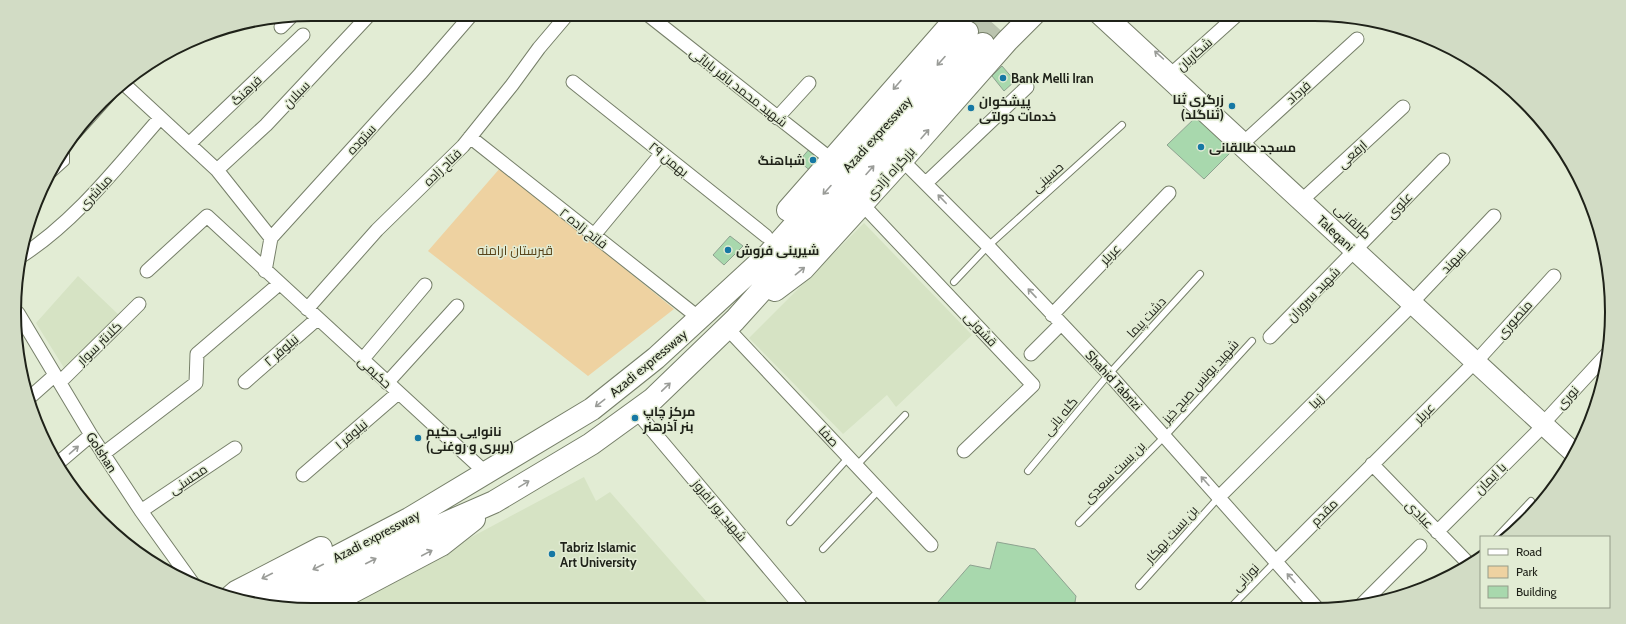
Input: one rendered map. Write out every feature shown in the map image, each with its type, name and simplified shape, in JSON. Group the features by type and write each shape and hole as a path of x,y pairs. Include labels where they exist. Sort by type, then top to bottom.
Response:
{"highway":[{"path":"1006,40 1012,26 1011,21"},
{"name":"بزرگراه آزادی","path":"731,324 803,269 902,160 1006,40 1026,21"},
{"path":"715,304 766,236 832,160 970,30"},
{"name":"Azadi expressway","path":"264,599 302,575 410,519 592,409 656,358 769,254 970,30"},
{"name":"Azadi expressway","path":"296,602 319,588 430,530 494,502 591,444 653,399 731,324 970,30"},
{"path":"235,593 402,507 456,492"},
{"path":"331,603 441,545 494,502"}],"main road":[{"name":"Taleqani","path":"1108,21 1172,74 1480,356 1548,419 1571,449"}],"street":[{"name":"سبلان","path":"217,170 266,125 363,21"},
{"name":"ستوده","path":"271,238 420,74 466,21"},
{"name":"فتاح زاده","path":"307,309 377,230 463,146 562,21"},
{"name":"شهید محمد باقر بابائی","path":"656,21 832,160"},
{"name":"شکاریان","path":"1172,74 1230,21"},
{"name":"فرهنگ","path":"189,144 304,35"},
{"name":"فرداد","path":"1247,142 1357,40"},
{"name":"۲۹ بهمن","path":"573,82 766,236"},
{"path":"777,118 809,83"},
{"path":"128,86 160,118 217,170 271,238 265,271"},
{"path":"926,183 1027,87"},
{"name":"ارفعی","path":"1306,196 1403,107"},
{"name":"مباشری","path":"28,251 51,234 94,193 160,118"},
{"name":"فاتح زاده ۲","path":"470,137 699,318"},
{"path":"594,235 662,153"},
{"name":"Shahid Tabrizi","path":"902,160 988,246 1056,320 1109,374 1220,497 1313,603"},
{"name":"علوی","path":"1360,246 1443,160"},
{"name":"عربلر","path":"1031,354 1056,320 1169,193"},
{"name":"قشونی","path":"862,204 1033,385 964,451"},
{"name":"حکیمی","path":"147,271 207,216 486,474"},
{"name":"سهند","path":"1417,298 1494,216"},
{"name":"شهید سروران","path":"1270,337 1360,246"},
{"name":"منصوری","path":"1480,356 1554,276"},
{"path":"103,454 196,383 197,354 279,284"},
{"path":"362,360 425,285"},
{"name":"زیبا","path":"1220,497 1417,298"},
{"name":"کلانتر سوار","path":"33,395 57,378 139,304"},
{"path":"387,383 457,306"},
{"name":"Golshan","path":"21,319 103,454 141,511 187,575"},
{"name":"نیلوفر ۲","path":"245,382 317,319"},
{"name":"صفا","path":"731,324 853,461 931,545"},
{"name":"عربلر","path":"1372,464 1480,356"},
{"name":"نوری","path":"1548,419 1601,361"},
{"name":"نیلوفر ۱","path":"303,475 398,393"},
{"name":"شهید پور افروز","path":"636,411 799,603"},
{"name":"با ایمان","path":"1437,532 1548,419"},
{"path":"61,460 91,435"},
{"name":"محسنی","path":"141,511 235,448"},
{"name":"عبادی","path":"1372,464 1466,561"},
{"name":"مقدم","path":"1276,561 1372,464"},
{"path":"1368,598 1420,546"}],"lane":[{"path":"1121,21 1172,74"},
{"name":"حسینی","path":"954,282 988,246 1122,125"},
{"path":"59,169 66,162 66,156"},
{"name":"دشت پیما","path":"1109,374 1200,274"},
{"name":"شهید یونس صبح خیز","path":"1165,436 1252,341"},
{"name":"گله بانی","path":"1028,471 1109,374"},
{"path":"790,522 853,461 905,415"},
{"name":"بن بست سعدی","path":"1079,523 1165,436"},
{"path":"823,549 880,489"},
{"name":"بن بست بهکار","path":"1139,586 1220,497"},
{"path":"1498,536 1531,501"},
{"name":"نورانی","path":"1235,603 1276,561"}],"shaded area":[{"path":"864,223 972,335 896,407 887,395 843,434 749,338"},
{"path":"78,276 121,317 66,371 36,323"},
{"name":"Tabriz Islamic Art University","path":"584,477 596,501 610,492 708,603 348,603"}],"green space":[{"name":"قبرستان ارامنه","path":"501,167 674,309 588,376 428,251"},
{"path":"86,493 108,520 93,504 85,494"}],"building":[{"name":"Bank Melli Iran","path":"1002,66 1015,81 1004,91 992,76"},
{"name":"مسجد طالقانی","path":"1198,115 1234,149 1204,179 1167,145"},
{"name":"شباهنگ","path":"811,147 826,159 814,174 799,161"},
{"name":"شیرینی فروش","path":"730,236 743,246 724,265 713,255"},
{"path":"997,542 1035,549 1076,596 1075,603 937,603 970,565 990,569"}],"tunnel":[{"path":"967,32 977,21"},
{"path":"983,44 1004,21"}],"place":[{"name":"Bank Melli Iran","path":"1003,78"},
{"name":"زرگری ثنا (ثناگلد)","path":"1232,106"},
{"name":"پیشخوان خدمات دولتی","path":"971,108"},
{"name":"مسجد طالقانی","path":"1201,147"},
{"name":"شباهنگ","path":"813,160"},
{"name":"شیرینی فروش","path":"728,250"},
{"name":"مرکز چاپ بنر آذرهنر","path":"635,418"},
{"name":"نانوایی حکیم (بربری و روغنی)","path":"418,438"},
{"name":"Tabriz Islamic Art University","path":"552,554"}]}
